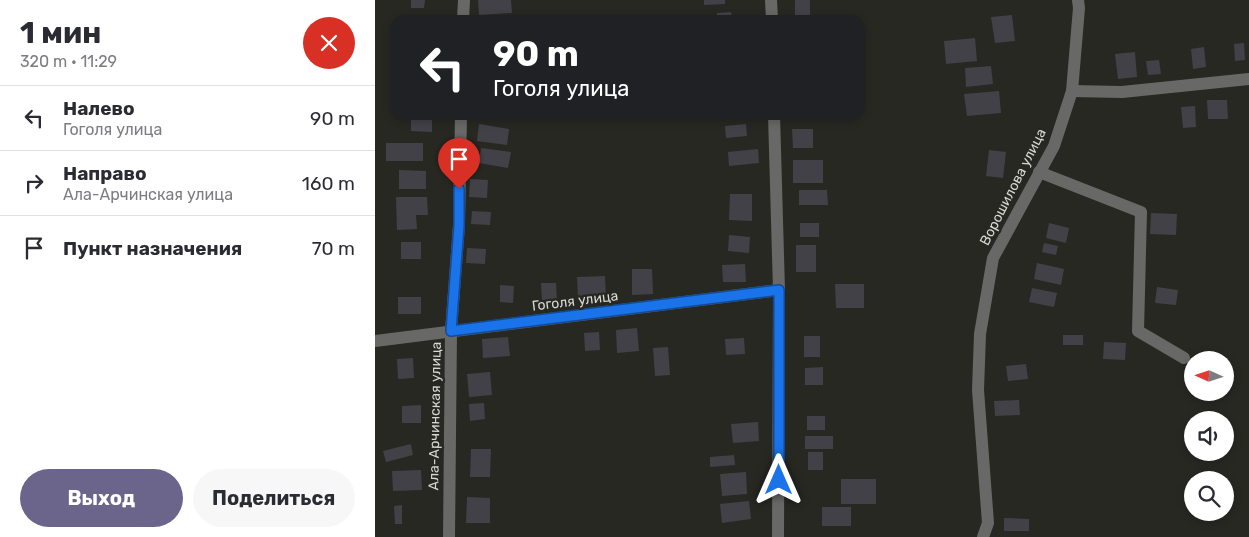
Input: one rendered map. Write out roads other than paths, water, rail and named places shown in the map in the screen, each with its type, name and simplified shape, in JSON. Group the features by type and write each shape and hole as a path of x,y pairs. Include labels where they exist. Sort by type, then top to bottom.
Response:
{"street":[{"path":"463,15 464,0"},
{"path":"771,0 772,15"},
{"name":"Ворошилова улица","path":"983,537 988,523 977,390 981,334 993,258 1054,146 1072,91 1079,8 1078,0"},
{"path":"1072,91 1121,92 1249,79"},
{"name":"Ала-Арчинская улица","path":"449,537 451,331 459,226 461,120"},
{"path":"774,120 779,290 779,537"},
{"path":"1039,172 1141,212 1138,331 1184,358"},
{"name":"Гоголя улица","path":"375,341 779,290"}]}
